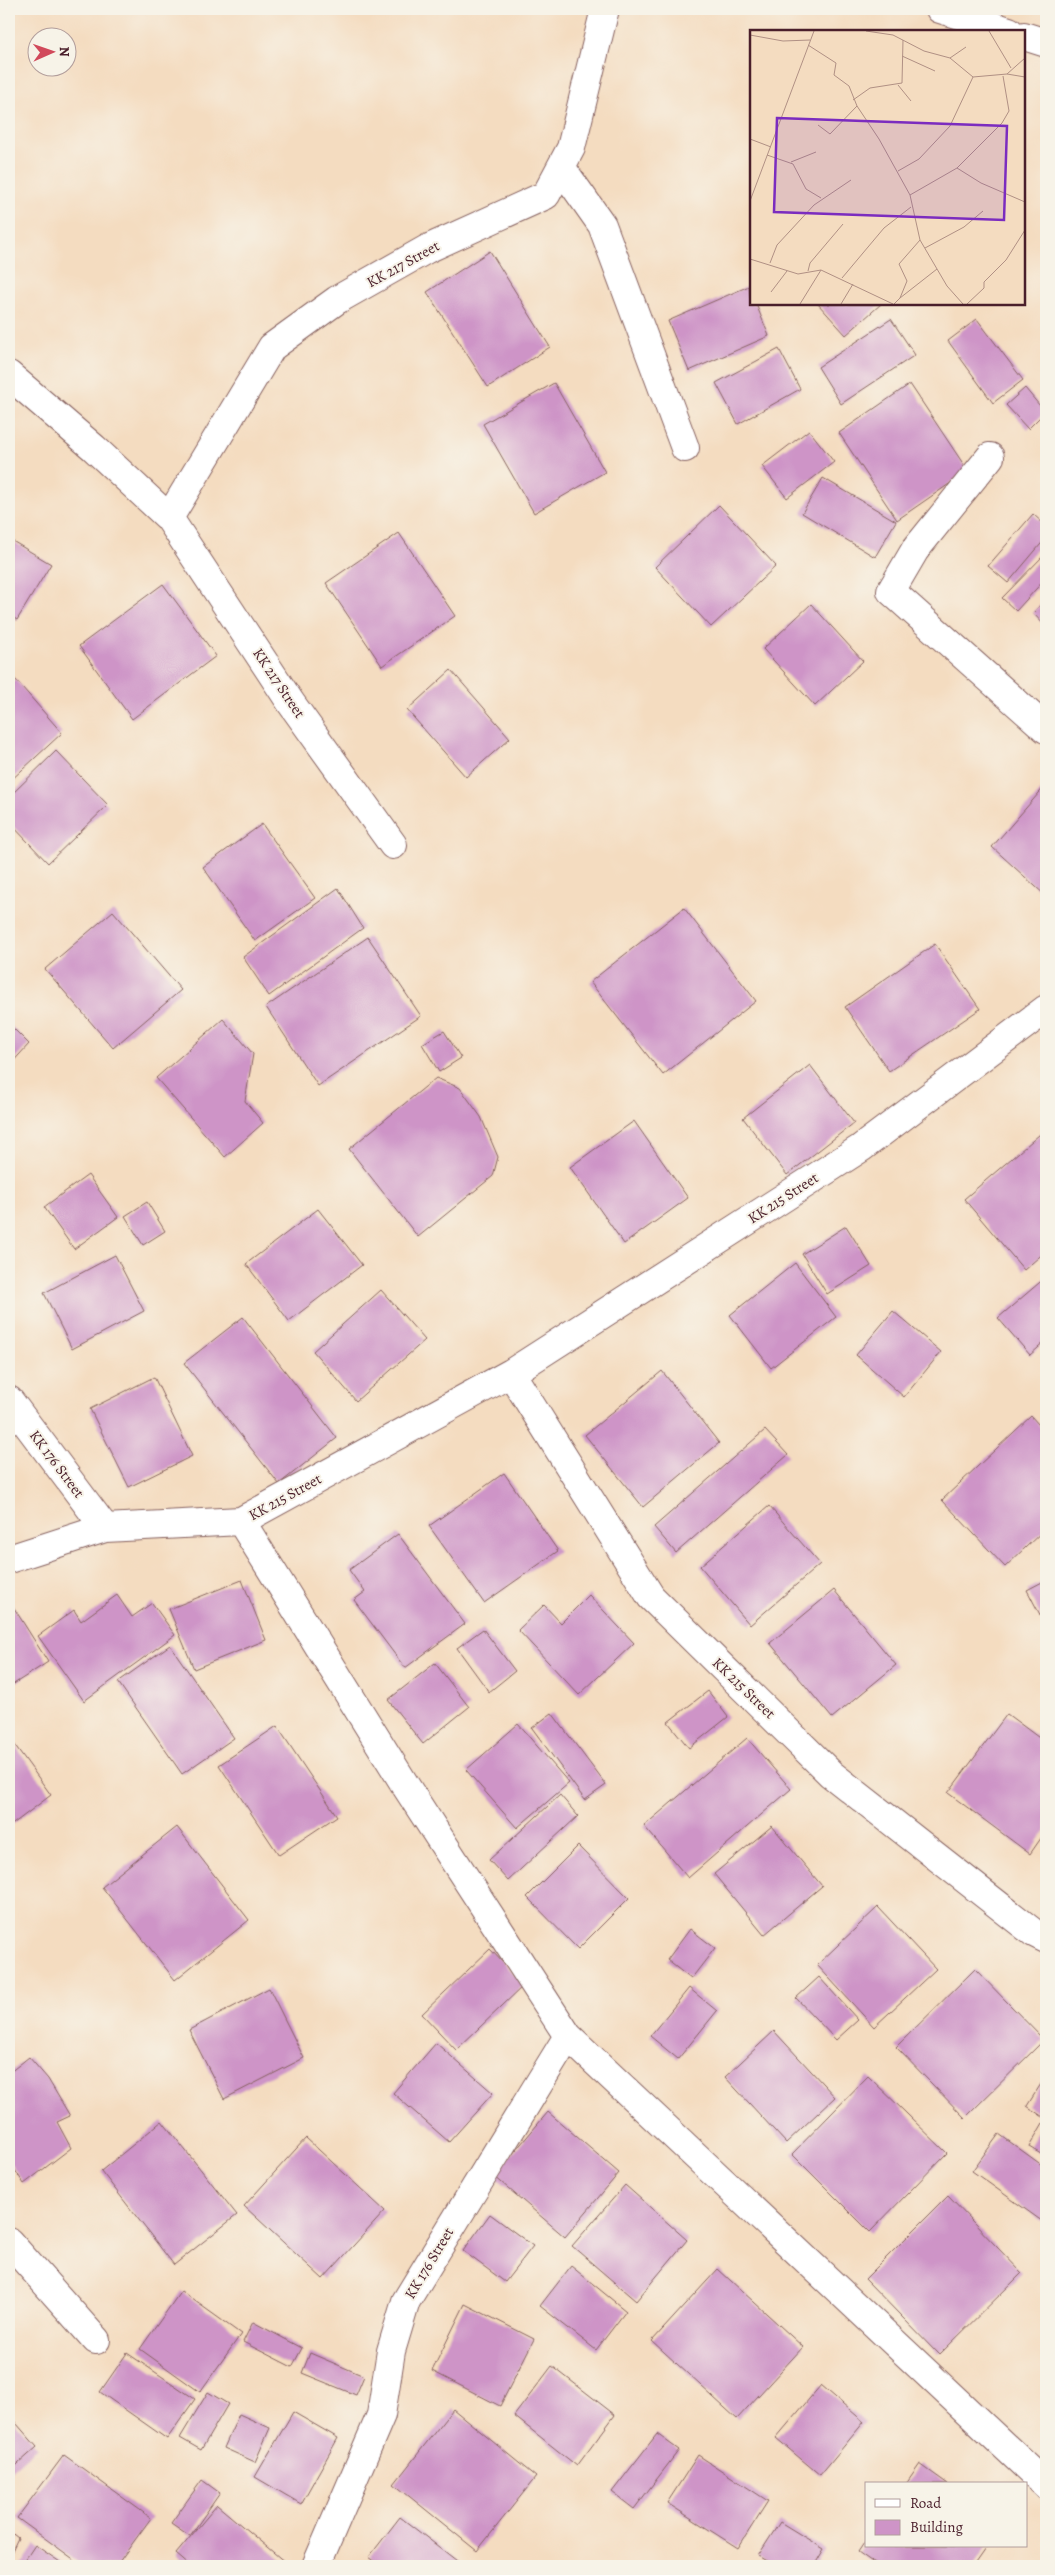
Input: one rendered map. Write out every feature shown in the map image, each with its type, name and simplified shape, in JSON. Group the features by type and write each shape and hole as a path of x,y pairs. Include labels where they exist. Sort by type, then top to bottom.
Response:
{"street":[{"name":"KK 217 Street","path":"169,518 272,348 337,300 427,249 546,195 571,148 605,9"},
{"path":"940,9 1006,30"},
{"path":"1025,36 1046,43"},
{"path":"561,167 602,225 685,448"},
{"name":"KK 217 Street","path":"9,375 94,448 169,518 292,703 393,845"},
{"path":"990,457 914,550 891,591 1046,730"},
{"name":"KK 215 Street","path":"9,1559 105,1528 241,1521 511,1373 861,1148 1046,1009"},
{"name":"KK 215 Street","path":"511,1373 650,1597 830,1774 1034,1933 1046,1939"},
{"name":"KK 176 Street","path":"9,1400 105,1528"},
{"path":"241,1521 407,1788 568,2036 1046,2485"},
{"name":"KK 176 Street","path":"316,2566 381,2415 391,2351 406,2301 568,2036"},
{"path":"9,2242 96,2340"}],"building":[{"path":"490,251 550,347 488,387 427,292"},
{"path":"749,286 750,305 756,305 769,336 689,371 668,321"},
{"path":"819,305 880,305 846,335"},
{"path":"891,319 915,355 841,404 818,367"},
{"path":"977,319 1023,380 993,403 948,341"},
{"path":"779,349 800,389 738,424 716,383"},
{"path":"554,383 605,472 534,513 483,424"},
{"path":"910,384 968,471 897,520 839,433"},
{"path":"1025,388 1045,412 1028,429 1006,405"},
{"path":"809,430 834,462 787,498 762,466"},
{"path":"823,478 896,521 875,557 802,513"},
{"path":"719,505 776,566 711,627 655,567"},
{"path":"1033,514 1046,526 1046,538 1008,583 988,566"},
{"path":"399,533 455,616 382,666 326,583"},
{"path":"9,539 51,564 17,620 9,615"},
{"path":"1046,553 1046,578 1016,611 1002,598"},
{"path":"163,584 216,656 132,719 79,646"},
{"path":"1046,599 1046,627 1033,613"},
{"path":"811,604 863,661 815,706 763,649"},
{"path":"451,670 510,738 466,777 407,710"},
{"path":"15,679 62,733 9,782 9,684"},
{"path":"56,751 108,805 48,863 9,822 9,797"},
{"path":"1046,785 1046,896 992,847"},
{"path":"262,824 315,898 255,941 203,867"},
{"path":"338,888 363,928 269,996 243,957"},
{"path":"684,908 756,1001 663,1075 590,982"},
{"path":"113,911 181,990 113,1048 45,969"},
{"path":"368,937 421,1016 318,1086 266,1007"},
{"path":"935,944 980,1009 889,1071 845,1007"},
{"path":"223,1019 253,1054 245,1101 263,1123 225,1157 156,1078"},
{"path":"9,1024 29,1044 9,1066"},
{"path":"444,1031 461,1058 439,1072 422,1044"},
{"path":"810,1065 854,1123 787,1175 743,1118"},
{"path":"436,1078 460,1088 481,1117 498,1157 493,1176 418,1237 349,1149"},
{"path":"634,1121 688,1198 624,1244 570,1167"},
{"path":"1046,1129 1046,1251 1024,1270 964,1199"},
{"path":"88,1175 118,1217 74,1249 44,1207"},
{"path":"147,1202 165,1231 143,1245 125,1216"},
{"path":"318,1209 362,1265 289,1321 246,1264"},
{"path":"846,1226 871,1266 827,1294 802,1254"},
{"path":"115,1255 144,1311 72,1349 44,1293"},
{"path":"795,1263 836,1317 771,1368 730,1315"},
{"path":"1046,1277 1046,1341 1030,1355 998,1318"},
{"path":"381,1290 425,1340 356,1401 313,1351"},
{"path":"893,1311 941,1352 904,1397 856,1355"},
{"path":"243,1317 337,1438 279,1484 184,1363"},
{"path":"662,1371 719,1443 643,1507 585,1435"},
{"path":"154,1377 192,1456 129,1487 90,1409"},
{"path":"1031,1416 1046,1433 1046,1528 1005,1567 942,1500"},
{"path":"765,1430 788,1455 676,1553 654,1527"},
{"path":"504,1473 558,1551 484,1603 429,1526"},
{"path":"769,1506 820,1564 750,1625 700,1566"},
{"path":"398,1534 465,1624 405,1668 354,1600 365,1592 349,1570"},
{"path":"242,1580 266,1640 194,1669 169,1609"},
{"path":"1046,1580 1046,1626 1027,1590"},
{"path":"834,1590 896,1665 832,1718 770,1643"},
{"path":"117,1595 132,1617 152,1603 175,1635 84,1701 38,1636 74,1610 81,1621"},
{"path":"589,1595 634,1643 579,1695 518,1630 544,1605 561,1623"},
{"path":"9,1600 48,1662 9,1687"},
{"path":"483,1629 515,1671 489,1692 457,1648"},
{"path":"170,1645 234,1738 182,1774 118,1682"},
{"path":"435,1663 469,1707 423,1744 388,1700"},
{"path":"708,1691 728,1717 689,1748 668,1722"},
{"path":"552,1713 606,1785 585,1800 532,1728"},
{"path":"1007,1714 1046,1743 1046,1831 1030,1854 948,1793"},
{"path":"518,1724 569,1783 517,1828 466,1770"},
{"path":"277,1726 337,1816 279,1855 219,1765"},
{"path":"9,1737 51,1795 9,1827"},
{"path":"747,1738 791,1789 688,1878 644,1826"},
{"path":"560,1795 578,1816 508,1881 489,1860"},
{"path":"772,1826 822,1886 764,1935 714,1874"},
{"path":"177,1827 249,1920 175,1980 102,1887"},
{"path":"578,1846 629,1898 578,1949 527,1897"},
{"path":"878,1907 936,1969 874,2027 817,1965"},
{"path":"690,1929 715,1948 691,1979 667,1960"},
{"path":"490,1949 524,1985 456,2050 422,2014"},
{"path":"975,1969 1044,2040 965,2118 896,2047"},
{"path":"819,1977 858,2020 836,2040 796,1998"},
{"path":"269,1988 304,2058 224,2099 189,2030"},
{"path":"689,1988 717,2011 678,2059 650,2036"},
{"path":"774,2031 835,2097 786,2143 725,2077"},
{"path":"436,2043 493,2093 449,2142 393,2093"},
{"path":"29,2057 48,2079 70,2116 57,2122 71,2148 24,2184 9,2161 9,2073"},
{"path":"868,2076 947,2153 870,2232 792,2154"},
{"path":"1046,2076 1046,2119 1027,2106"},
{"path":"548,2112 619,2173 565,2237 494,2176"},
{"path":"162,2121 237,2215 174,2265 101,2171"},
{"path":"1043,2123 1046,2125 1046,2157 1029,2147"},
{"path":"999,2134 1046,2168 1046,2224 972,2171"},
{"path":"306,2138 385,2211 323,2279 244,2206"},
{"path":"625,2185 687,2240 636,2301 572,2246"},
{"path":"948,2196 1022,2273 939,2355 865,2279"},
{"path":"490,2214 533,2246 505,2282 463,2251"},
{"path":"571,2266 626,2311 596,2350 540,2306"},
{"path":"718,2269 803,2347 737,2419 652,2341"},
{"path":"181,2291 241,2334 200,2392 140,2349"},
{"path":"465,2304 534,2339 500,2406 432,2371"},
{"path":"253,2322 302,2348 292,2367 243,2342"},
{"path":"127,2353 195,2399 167,2439 100,2392"},
{"path":"310,2353 364,2376 356,2395 302,2373"},
{"path":"552,2366 615,2415 577,2466 514,2416"},
{"path":"821,2385 864,2422 820,2475 776,2438"},
{"path":"208,2392 228,2404 201,2450 180,2438"},
{"path":"453,2409 536,2477 477,2551 394,2484"},
{"path":"293,2412 338,2438 301,2504 255,2477"},
{"path":"239,2414 270,2428 255,2462 224,2448"},
{"path":"9,2415 37,2447 9,2472"},
{"path":"657,2434 679,2450 634,2509 612,2492"},
{"path":"64,2455 151,2518 116,2566 83,2566 17,2518"},
{"path":"698,2455 768,2501 738,2548 667,2503"},
{"path":"920,2464 945,2482 907,2482"},
{"path":"202,2480 220,2493 190,2536 171,2523"},
{"path":"217,2505 286,2563 283,2566 190,2566 176,2554"},
{"path":"400,2517 461,2564 459,2566 381,2566 369,2557"},
{"path":"780,2522 824,2549 814,2566 775,2566 758,2556"},
{"path":"9,2531 18,2538 9,2557"},
{"path":"865,2542 865,2548 987,2548 974,2566 878,2566 858,2552"},
{"path":"35,2545 66,2566 21,2566"}]}
